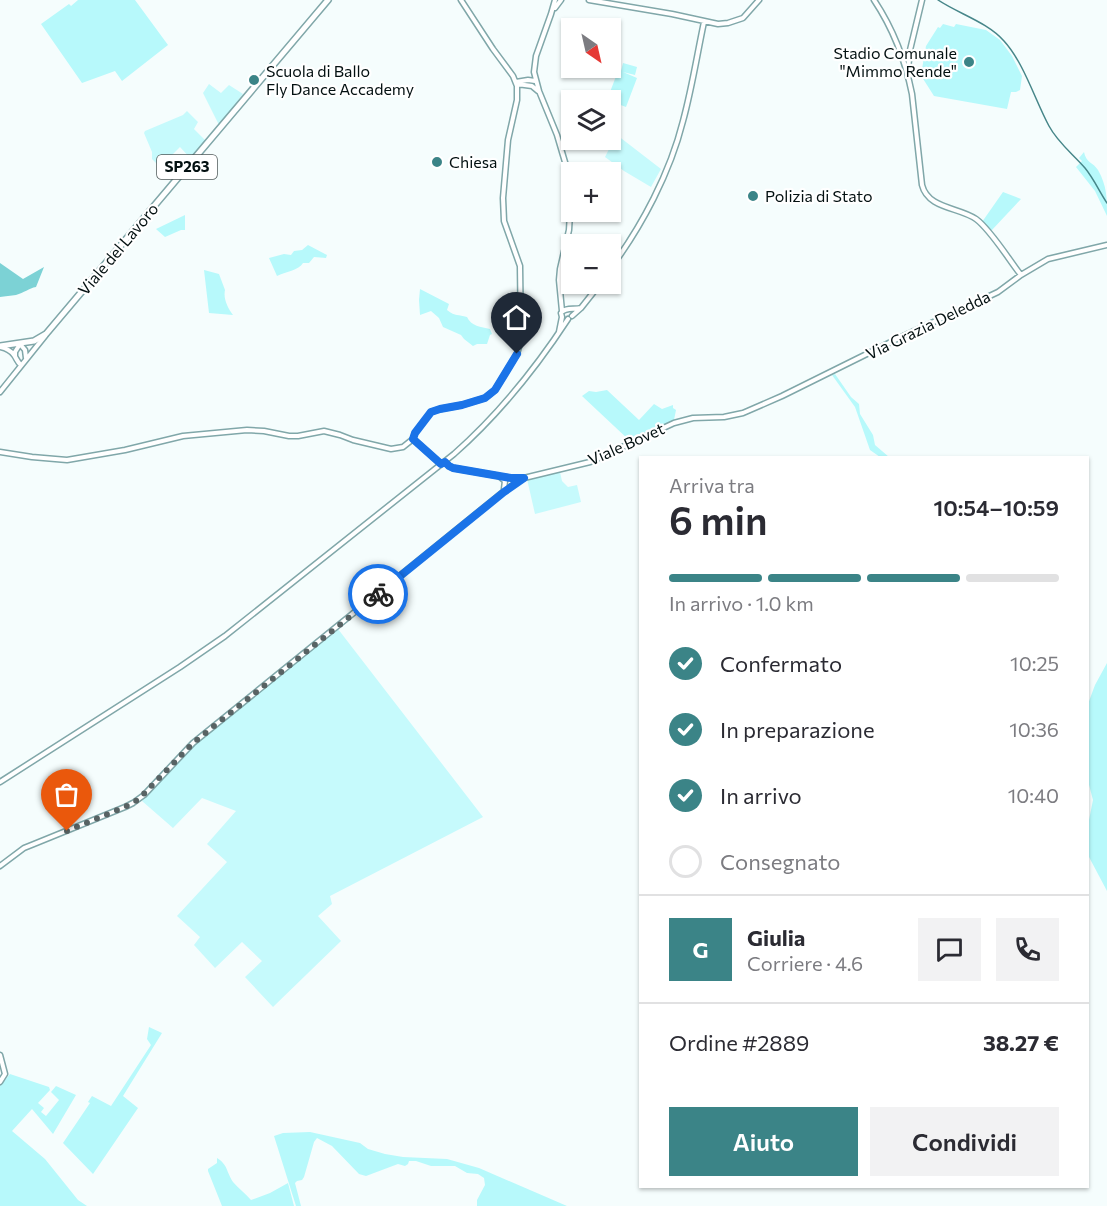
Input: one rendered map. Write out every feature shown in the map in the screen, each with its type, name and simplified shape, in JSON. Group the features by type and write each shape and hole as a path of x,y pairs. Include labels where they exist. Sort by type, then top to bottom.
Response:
{"main road":[{"name":"Viale del Lavoro","path":"46,334 328,0"},
{"path":"0,346 34,341 46,334"}],"street":[{"path":"0,452 70,460 175,438 247,430 290,436 324,431 392,449 403,447 413,439 431,412 474,402 490,395 520,346 520,266 507,234 503,198 508,140 517,100 518,83 461,0"},
{"path":"555,0 536,56 534,72 535,84 558,135 570,179 569,230 559,280 562,317 558,334"},
{"path":"551,14 561,0"},
{"path":"589,0 672,14 704,22 728,23 743,18 759,0"},
{"path":"874,0 894,33 906,60 924,192 934,202 976,219 1021,275"},
{"path":"906,60 922,0"},
{"path":"621,255 658,189 683,123 704,22"},
{"path":"901,52 910,51"},
{"path":"518,83 528,80 534,72"},
{"path":"528,80 535,84"},
{"path":"518,83 535,84"},
{"name":"Via Grazia Deledda","path":"693,418 724,417 743,413 998,292 1048,259 1107,245"},
{"path":"0,782 225,636 443,463 504,405 570,318 592,294"},
{"path":"561,297 572,312 570,318"},
{"path":"562,311 581,308"},
{"path":"562,317 570,318"},
{"name":"SP263","path":"0,392 46,334"},
{"path":"15,356 20,344 25,350 26,359"},
{"path":"0,346 15,356 20,364"},
{"name":"Viale Bovet","path":"524,478 590,462 674,423 693,418"},
{"path":"413,439 443,463 453,468 511,478 524,478"},
{"path":"499,475 505,481 504,492"},
{"path":"0,866 24,848 134,803 193,743 524,478"},
{"path":"0,1055 5,1074 0,1082"}],"shaded area":[{"path":"78,0 135,0 168,45 122,81 115,71 82,83 41,24"},
{"name":"Stadio Comunale \"Mimmo Rende\"","path":"943,24 986,30 1000,40 1012,56 1022,76 1020,90 1011,92 1007,109 934,96 920,74 926,46 938,27 940,28"},
{"path":"623,63 637,67 635,75 623,72 637,78 626,107 621,105 621,90 611,90 615,78 621,78"},
{"path":"209,84 221,93 229,85 243,94 219,125 203,93"},
{"path":"187,111 198,122 194,129 206,141 191,159 180,147 160,167 152,159 152,152 144,133"},
{"path":"621,138 661,169 651,187 621,169 621,162 612,162 605,157 608,150 621,150"},
{"path":"1084,152 1086,158 1098,170 1103,181 1107,198 1107,216 1095,191 1076,167 1082,161 1079,158"},
{"path":"1003,192 1021,199 991,231 982,222"},
{"path":"185,215 185,230 165,237 156,229"},
{"path":"308,245 327,255 326,258 314,257 309,263 303,263 277,276 269,258 284,254 291,255 294,251 302,250"},
{"path":"0,263 23,279 44,267 36,287 16,295 0,297"},
{"path":"204,270 219,274 225,290 226,303 233,315 209,313"},
{"path":"420,289 449,304 447,310 450,312 467,317 480,327 490,329 492,334 487,344 473,346 461,335 443,327 439,318 431,311 420,315"},
{"path":"835,374 851,397 859,404 860,414 873,435 875,445 888,456 879,456 870,450 855,407 832,375"},
{"path":"607,390 639,420 654,404 662,409 673,405 676,410 674,420 630,441 582,396 589,391"},
{"path":"560,472 562,481 568,487 577,485 581,502 535,514 527,479"},
{"path":"338,629 483,817 330,896 332,904 318,916 341,941 273,1007 245,977 262,961 242,942 215,968 194,945 200,937 177,916 227,862 207,844 236,811 202,798 173,828 142,801 196,743"},
{"path":"1107,663 1107,891 1089,857 1089,820 1093,800 1089,785 1089,701"},
{"path":"149,1027 162,1033 123,1096 138,1108 93,1174 63,1143 90,1103 88,1102 92,1096 111,1106 151,1045 147,1039"},
{"path":"10,1074 49,1087 50,1090 38,1103 44,1108 41,1112 46,1116 59,1100 51,1092 56,1086 76,1095 53,1134 32,1109 12,1131 45,1159 78,1200 87,1206 0,1206 0,1086"},
{"path":"310,1132 360,1143 368,1149 385,1154 447,1159 479,1168 567,1206 477,1206 477,1200 485,1185 484,1178 478,1174 467,1173 455,1166 431,1166 409,1161 405,1166 398,1164 366,1176 359,1174 332,1146 317,1138 304,1177 295,1183 301,1206 296,1206 274,1136 283,1133"},
{"path":"217,1158 225,1166 233,1182 251,1200 288,1183 294,1206 222,1206 208,1171 217,1163"}],"waterway":[{"path":"938,0 981,23 1004,41 1023,71 1053,132 1088,172 1107,203"}],"way so far":[{"path":"67,831 134,803 193,743 378,594"}],"place":[{"name":"Stadio Comunale \"Mimmo Rende\"","path":"969,62"},
{"name":"Scuola di Ballo Fly Dance Accademy","path":"254,80"},
{"name":"Chiesa","path":"437,162"},
{"name":"Polizia di Stato","path":"753,196"}],"route":[{"path":"378,594 524,478 511,478 453,468 445,462 441,464 413,439 431,412 474,402 490,395 517,354"}]}
